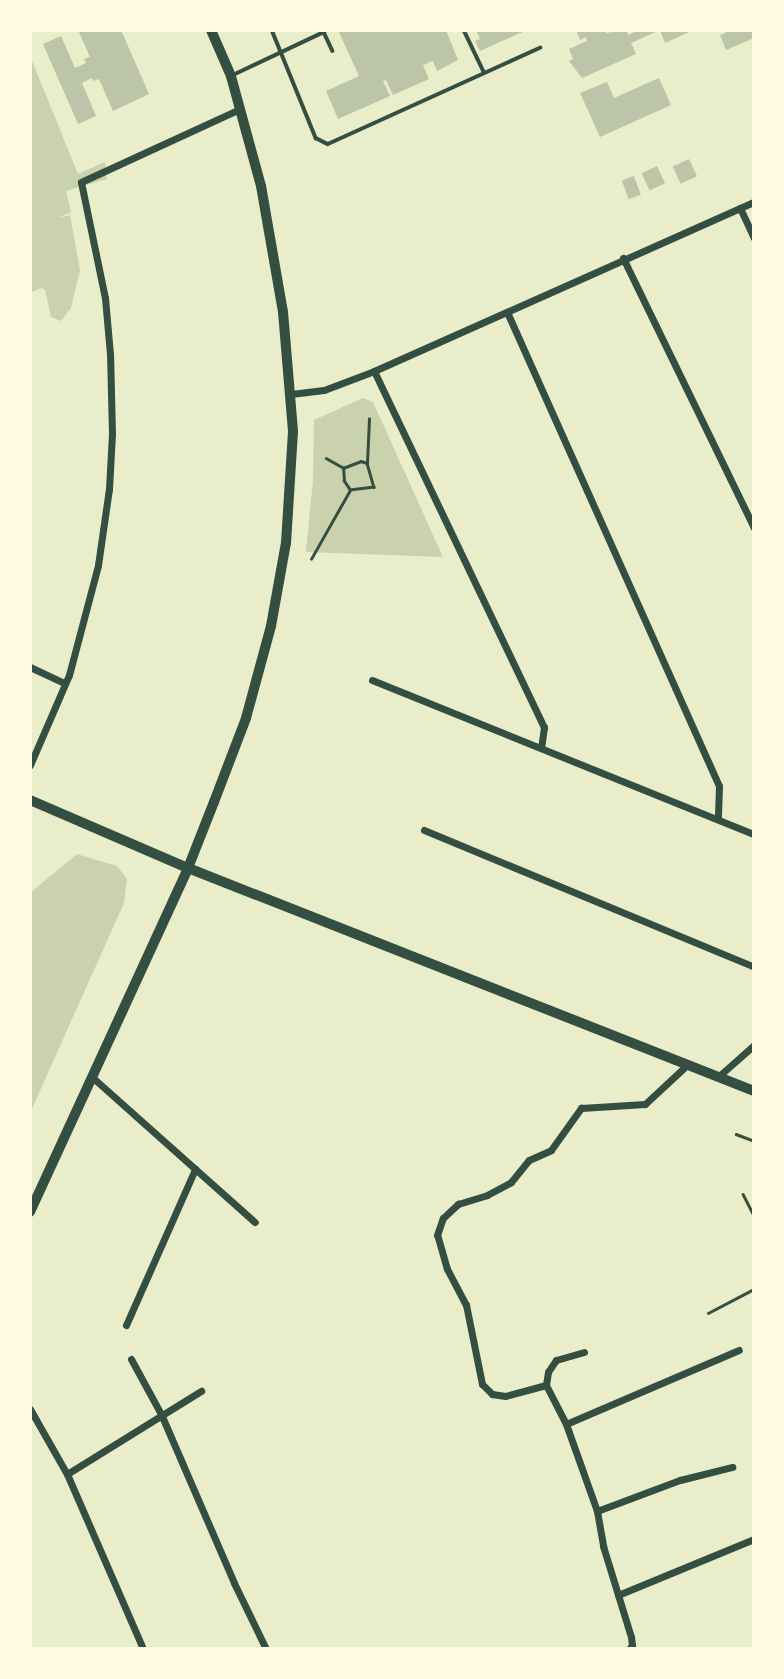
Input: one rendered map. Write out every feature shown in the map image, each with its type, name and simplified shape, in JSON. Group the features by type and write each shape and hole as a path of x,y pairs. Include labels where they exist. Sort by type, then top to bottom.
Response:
{"main road":[{"path":"30,800 188,868 754,1091"}],"street":[{"path":"30,1212 188,868 246,718 271,626 286,543 293,431 283,312 263,198 231,76 211,30"},
{"path":"30,765 65,683 98,565 109,489 112,435 110,354 105,298 81,182 240,109"},
{"path":"291,394 324,390 374,371 754,202"},
{"path":"740,208 754,238"},
{"path":"623,258 754,528"},
{"path":"507,312 719,786 718,819"},
{"path":"374,371 544,727 541,748"},
{"path":"30,667 65,683"},
{"path":"372,680 754,834"},
{"path":"424,831 754,967"},
{"path":"719,1076 754,1045"},
{"path":"546,1385 505,1396 492,1394 482,1384 466,1305 447,1269 437,1236 443,1218 458,1203 487,1195 511,1182 529,1160 551,1150 580,1108 645,1104 688,1064"},
{"path":"92,1077 255,1222"},
{"path":"125,1325 195,1169"},
{"path":"566,1424 739,1350"},
{"path":"584,1352 556,1360 548,1372 546,1385 566,1424 597,1511 603,1546 632,1645 629,1649"},
{"path":"131,1359 161,1414 234,1583 266,1649"},
{"path":"67,1474 201,1391"},
{"path":"30,1409 67,1474 143,1649"},
{"path":"597,1511 680,1480 732,1467"},
{"path":"618,1595 754,1539"}],"lane":[{"path":"272,30 316,138 328,144 540,48"},
{"path":"464,30 484,73"},
{"path":"231,76 324,31 333,51"}],"path":[{"path":"350,490 374,487 367,463 369,419"},
{"path":"326,458 343,468"},
{"path":"343,468 361,461 367,463"},
{"path":"343,468 344,481 350,490"},
{"path":"311,559 350,490"},
{"path":"736,1134 754,1141"},
{"path":"743,1194 754,1216"},
{"path":"708,1313 754,1289"}],"green space":[{"path":"30,56 78,174 105,162 107,179 66,191 71,212 58,218 70,215 80,270 71,308 61,321 51,317 45,290 41,288 30,293"},
{"path":"363,398 373,402 443,557 306,552 313,480 314,420"},
{"path":"77,854 117,866 127,879 124,903 30,1113 30,893"}],"building":[{"path":"78,30 121,30 149,94 113,111 99,79 93,81 92,78 82,83 96,116 78,124 43,44 61,36 75,68 86,63 84,59 90,57"},
{"path":"338,30 446,30 458,60 437,71 433,61 423,65 429,79 393,95 386,80 383,81 390,96 338,119 326,91 359,76"},
{"path":"476,30 527,30 480,51 475,41 480,39"},
{"path":"576,30 605,30 606,33 626,30 628,35 640,30 660,30 631,43 636,54 582,78 569,61 573,59 569,49 587,41 586,37 580,40"},
{"path":"660,30 694,30 665,43"},
{"path":"732,30 754,30 754,38 726,50 720,35"},
{"path":"659,78 671,105 600,137 580,93 607,82 614,98"},
{"path":"689,159 697,176 681,184 673,167"},
{"path":"657,166 665,183 650,190 642,173"},
{"path":"634,176 641,195 629,199 622,180"}]}
